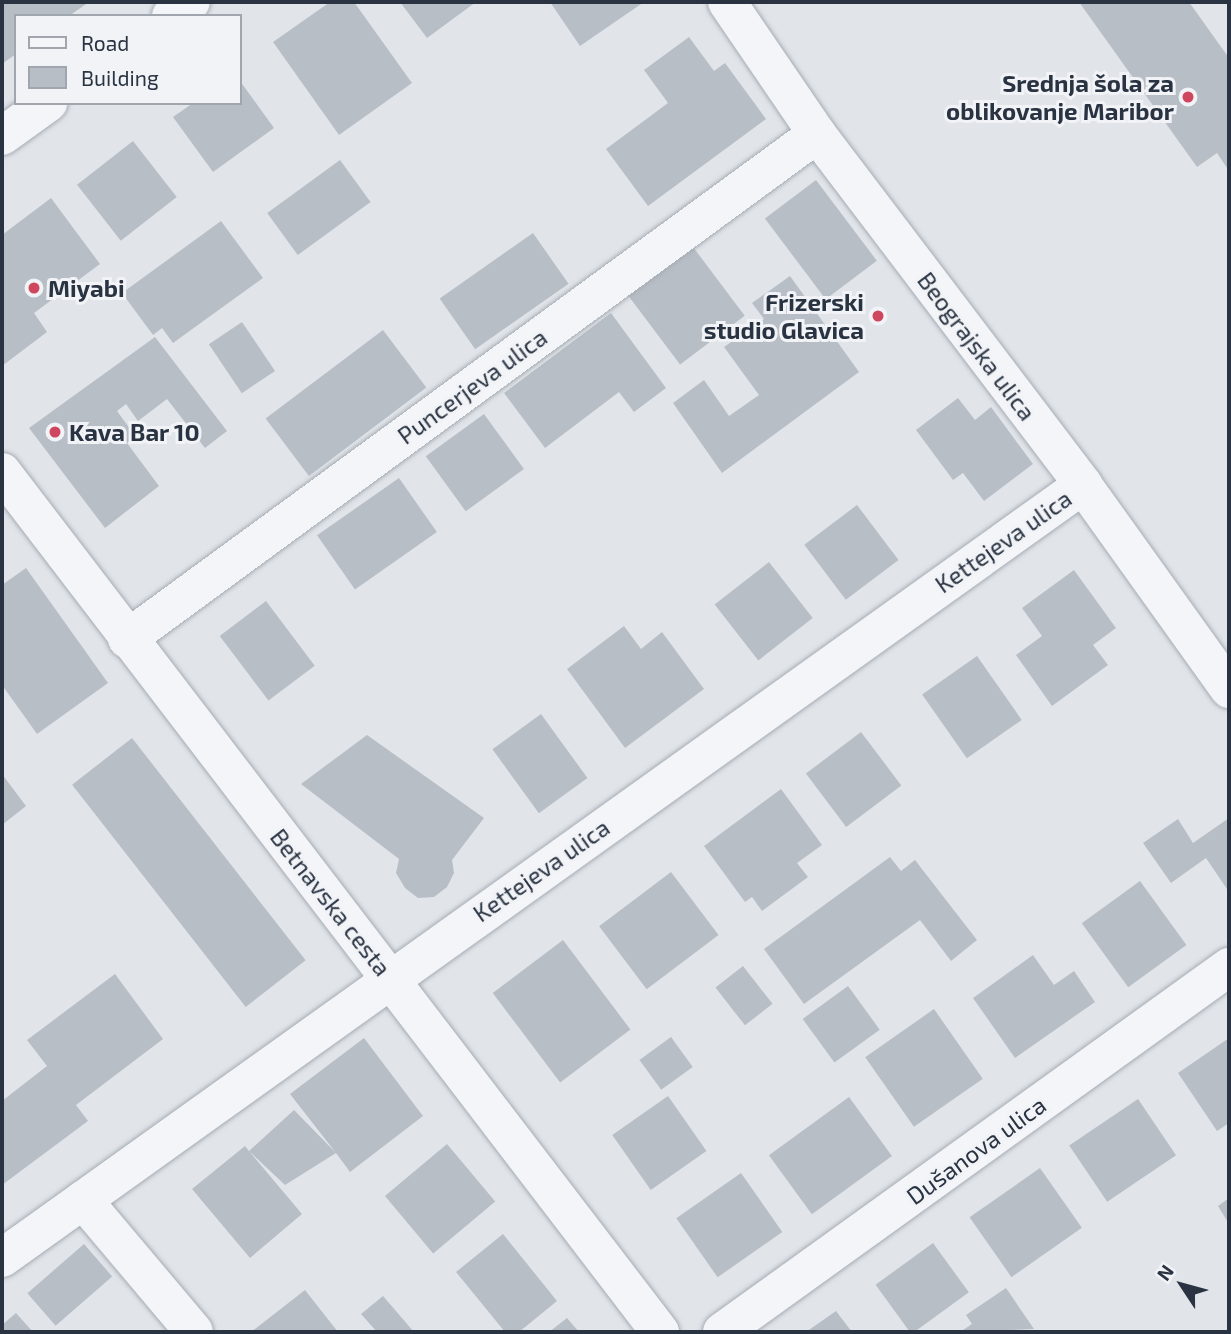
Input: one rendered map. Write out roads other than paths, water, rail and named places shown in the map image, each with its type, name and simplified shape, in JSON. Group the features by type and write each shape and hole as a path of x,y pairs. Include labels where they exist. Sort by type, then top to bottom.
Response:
{"street":[{"path":"175,14 191,2"},
{"name":"Beograjska ulica","path":"727,2 817,134 1083,485 1229,690"},
{"path":"2,136 45,105"},
{"name":"Puncerjeva ulica","path":"127,639 817,134"},
{"name":"Betnavska cesta","path":"2,472 127,639 660,1332"},
{"name":"Kettejeva ulica","path":"2,1258 389,978 1083,485"},
{"name":"Dušanova ulica","path":"722,1332 1229,967"},
{"path":"83,1200 194,1332"}],"place":[{"name":"Srednja šola za oblikovanje Maribor","path":"1188,97"},
{"name":"Miyabi","path":"34,288"},
{"name":"Frizerski studio Glavica","path":"878,316"},
{"name":"Kava Bar 10","path":"55,432"}]}
